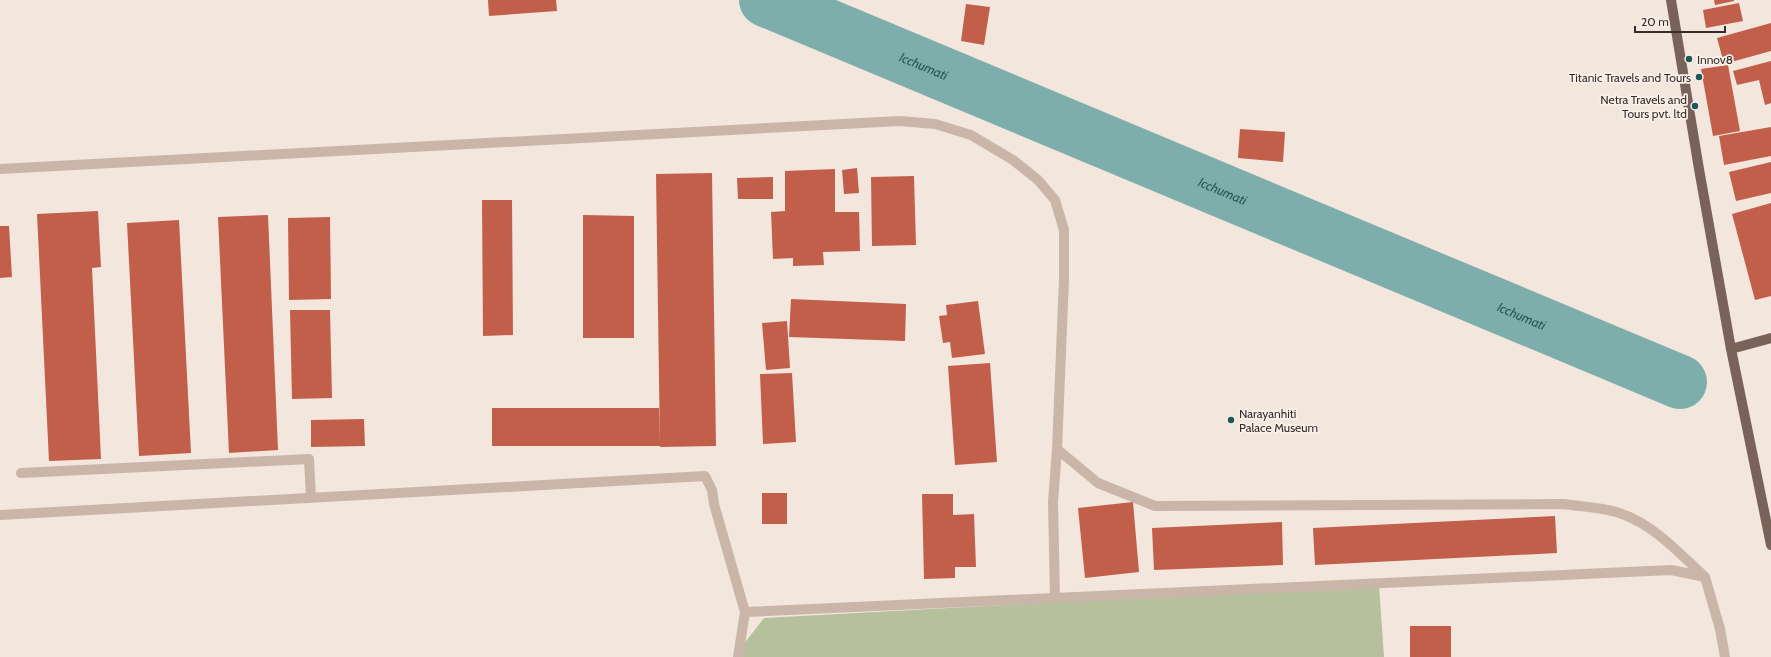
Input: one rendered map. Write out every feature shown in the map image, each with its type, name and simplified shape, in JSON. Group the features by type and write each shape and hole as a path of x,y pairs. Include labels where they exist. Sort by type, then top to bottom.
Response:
{"main road":[{"path":"1671,0 1731,349 1771,545"},
{"path":"1731,349 1771,338"}],"lane":[{"path":"0,169 900,121 934,124 970,135 1013,160 1038,180 1055,200 1064,230 1064,279 1057,449 1052,502 1055,598"},
{"path":"1057,449 1098,483 1155,506 1564,504 1622,514 1652,530 1705,577 1720,629 1725,657"},
{"path":"21,474 309,459 311,498"},
{"path":"0,515 704,476 712,490 714,504 745,612 738,657"},
{"path":"745,612 1671,570 1705,577"}],"green space":[{"path":"1379,585 1384,657 743,657 743,645 764,618"}],"building":[{"path":"488,0 556,0 557,11 489,16"},
{"path":"1714,0 1734,0 1734,1 1715,5"},
{"path":"1739,3 1743,21 1706,28 1703,10"},
{"path":"966,4 990,7 984,45 961,41"},
{"path":"1771,23 1771,51 1724,64 1717,38"},
{"path":"1771,61 1771,103 1765,105 1759,80 1737,85 1733,71"},
{"path":"1728,65 1740,131 1713,136 1701,69"},
{"path":"1771,127 1771,156 1724,165 1719,136"},
{"path":"1240,129 1285,132 1283,162 1238,158"},
{"path":"1771,162 1771,193 1736,201 1729,172"},
{"path":"857,168 859,193 844,194 842,170"},
{"path":"835,169 835,212 859,212 860,251 823,252 824,265 793,266 793,258 773,259 771,212 785,211 785,171"},
{"path":"712,173 716,446 660,447 656,174"},
{"path":"914,176 916,245 872,246 871,177"},
{"path":"773,177 773,199 738,199 737,178"},
{"path":"482,200 512,200 513,335 483,336"},
{"path":"1771,203 1771,296 1755,300 1732,214"},
{"path":"98,211 101,267 92,268 101,459 49,461 37,214"},
{"path":"268,215 278,450 229,453 218,217"},
{"path":"583,215 634,216 634,338 583,338"},
{"path":"330,217 331,299 289,300 288,218"},
{"path":"179,220 191,453 139,456 127,223"},
{"path":"0,226 9,226 12,277 0,278"},
{"path":"791,299 906,304 905,341 789,337"},
{"path":"978,301 985,354 952,358 950,342 943,343 939,316 947,315 946,305"},
{"path":"290,310 330,310 332,398 292,399"},
{"path":"787,321 790,368 766,370 762,323"},
{"path":"990,363 997,462 955,465 948,366"},
{"path":"792,373 796,442 763,444 760,374"},
{"path":"492,408 659,408 660,446 492,446"},
{"path":"364,419 365,446 311,447 311,420"},
{"path":"762,493 787,493 787,524 762,524"},
{"path":"922,494 953,494 953,515 974,514 976,567 955,567 955,578 924,579"},
{"path":"1133,502 1139,572 1085,578 1078,508"},
{"path":"1555,516 1557,553 1315,565 1313,528"},
{"path":"1282,522 1283,565 1154,570 1152,528"},
{"path":"1410,626 1451,626 1451,657 1410,657"}],"waterway":[{"name":"Icchumati","path":"766,0 1680,382"}],"place":[{"name":"Innov8","path":"1689,59"},
{"name":"Titanic Travels and Tours","path":"1699,77"},
{"name":"Netra Travels and Tours pvt. ltd","path":"1695,106"},
{"name":"Narayanhiti Palace Museum","path":"1231,420"}]}
